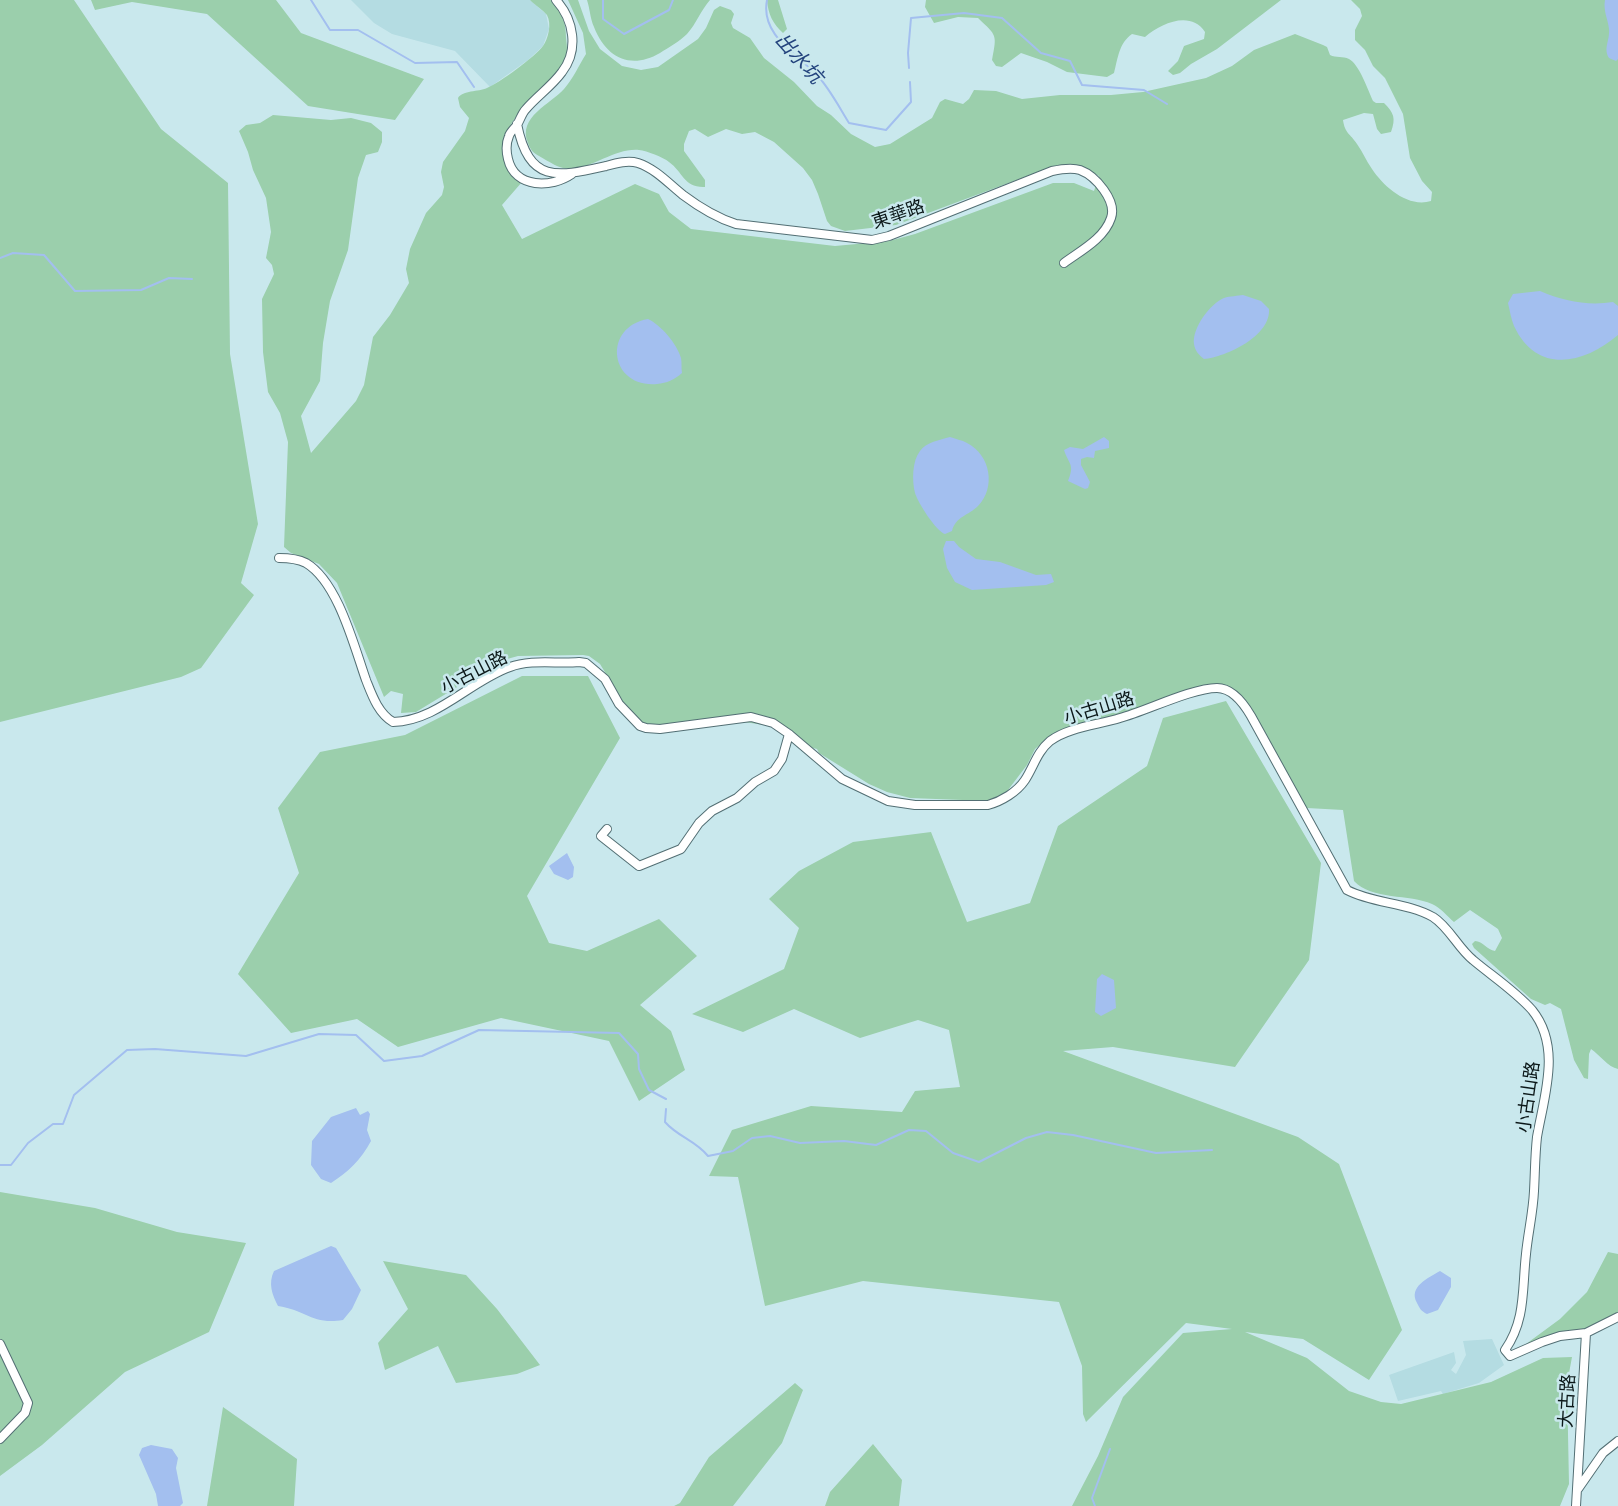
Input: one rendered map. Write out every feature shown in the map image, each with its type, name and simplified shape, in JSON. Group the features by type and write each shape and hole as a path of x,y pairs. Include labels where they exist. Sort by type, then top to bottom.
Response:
{"street":[{"name":"東華路","path":"556,0 564,9 571,24 573,39 571,54 563,71 525,110 509,136 506,150 509,164 519,176 531,183 546,184 562,181 574,173"},
{"name":"東華路","path":"517,124 521,142 528,157 538,169 554,174 574,173 631,161 658,174 708,212 736,224 872,240 889,236 1052,171 1068,168 1082,170 1092,178 1112,203 1112,217 1103,233 1064,263"},
{"name":"小古山路","path":"279,558 305,562 330,586 370,689 380,710 393,722 404,722 423,716 510,666 586,663 605,679 619,704 640,726 646,729 751,717 773,723 842,779 888,801 915,805 988,806 1004,799 1025,780 1036,756 1051,741 1078,729 1120,718 1200,691 1219,688 1230,693 1243,702 1347,890 1359,896 1407,907 1434,918 1469,957 1522,1000 1542,1027 1549,1054 1549,1070 1537,1140 1533,1206 1525,1262 1522,1310 1518,1328 1505,1350 1510,1356 1542,1341 1586,1333"},
{"path":"607,829 601,836 639,866 681,849 699,823 712,811 737,798 754,782 774,771 782,759 789,734"},
{"path":"1586,1333 1618,1317"},
{"name":"大古路","path":"1576,1506 1586,1333"},
{"path":"0,1344 28,1403 25,1413 0,1439"},
{"path":"1577,1490 1603,1453 1618,1441"}],"shaded area":[{"path":"351,0 530,0 546,14 549,29 543,46 528,60 490,87 455,51 392,34 374,23"},
{"path":"1492,1339 1504,1365 1479,1383 1443,1394 1441,1391 1398,1401 1389,1375 1454,1352 1456,1363 1451,1370 1456,1374 1466,1355 1463,1341"}],"green space":[{"path":"0,0 74,0 161,129 228,183 230,354 258,524 241,583 254,595 201,668 181,677 0,722"},
{"path":"91,0 276,0 301,33 424,79 395,120 308,106 207,14 132,2 95,10"},
{"path":"530,0 552,0 564,22 567,56 562,69 544,91 516,117 506,134 505,160 514,175 522,182 502,205 522,239 635,184 659,194 669,212 691,229 835,246 889,241 915,234 1053,183 1074,183 1094,191 1099,176 1078,165 1054,166 896,225 845,231 831,226 827,221 812,180 803,168 774,142 755,132 742,134 726,129 708,137 695,129 689,131 684,151 705,180 705,187 692,185 663,158 639,150 622,152 581,168 559,167 533,152 526,134 531,118 564,89 586,54 583,33 568,0 578,0 589,31 600,49 622,66 641,70 658,67 698,39 714,10 720,6 731,10 734,14 731,23 733,28 750,38 764,58 851,134 875,147 890,144 932,118 940,102 945,99 963,104 974,90 996,91 1022,99 1143,92 1206,78 1232,66 1254,50 1295,34 1327,47 1330,55 1347,58 1353,62 1373,101 1384,103 1390,110 1394,119 1391,132 1381,134 1377,129 1373,114 1364,113 1343,120 1345,128 1383,183 1405,199 1422,202 1431,201 1432,192 1422,181 1410,158 1403,114 1385,78 1373,66 1365,50 1355,40 1355,30 1362,16 1360,9 1351,0 1618,0 1618,1069 1591,1049 1588,1079 1584,1078 1574,1060 1561,1009 1550,1003 1545,1005 1531,999 1474,948 1472,944 1478,941 1495,951 1502,938 1498,929 1470,910 1454,922 1432,904 1380,894 1361,887 1354,881 1343,810 1307,808 1239,694 1224,685 1206,685 1123,716 1069,728 1049,737 1035,749 1027,765 1008,790 1000,797 989,801 910,798 887,792 869,784 819,753 817,749 797,744 771,726 744,722 709,722 655,727 640,722 629,712 600,664 589,656 518,656 500,661 416,712 401,713 403,694 391,691 384,697 337,583 319,564 291,553 284,547 288,442 280,413 268,392 263,352 262,299 274,274 272,265 266,258 271,232 266,198 239,131 246,125 260,123 273,115 331,120 351,118 371,123 382,132 382,142 378,152 366,155 358,178 348,250 330,301 320,381 301,416 311,453 356,401 364,385 373,337 390,315 409,283 406,269 410,249 426,213 442,195 443,162 465,131 469,118 460,107 458,98 460,95 487,88 500,81 539,51 545,43 549,31 547,15"},
{"path":"587,0 710,0 684,37 649,58 630,60 621,58 605,47 594,27"},
{"path":"767,0 778,0 787,29 783,33 772,18"},
{"path":"926,0 1281,0 1217,49 1180,73 1173,75 1168,71 1178,61 1184,46 1204,39 1205,32 1199,25 1184,20 1176,21 1159,27 1145,37 1132,34 1122,46 1114,73 1107,77 1067,72 1021,53 1002,67 996,66 992,60 995,40 989,28 978,18 958,17 934,23 925,7"},
{"path":"522,676 588,676 620,738 527,896 549,943 587,951 659,919 697,956 640,1005 671,1031 685,1070 639,1101 609,1041 501,1018 398,1047 357,1019 291,1033 238,974 299,873 278,808 320,752 405,735"},
{"path":"1226,701 1321,863 1309,960 1235,1067 1113,1047 1063,1051 1298,1137 1339,1164 1402,1330 1369,1380 1303,1339 1245,1332 1307,1358 1349,1391 1381,1402 1401,1404 1491,1382 1543,1358 1572,1357 1567,1384 1569,1484 1560,1506 1072,1506 1098,1456 1123,1397 1183,1333 1232,1329 1186,1323 1086,1422 1083,1414 1082,1366 1059,1302 863,1281 765,1306 738,1177 709,1176 732,1130 811,1106 902,1112 915,1091 960,1087 949,1030 918,1020 860,1038 794,1009 743,1032 692,1014 784,969 799,928 769,899 799,871 853,842 931,832 967,922 1030,903 1058,826 1147,766 1163,718"},
{"path":"0,1192 95,1208 177,1232 246,1243 209,1332 125,1372 42,1445 0,1476"},
{"path":"1608,1252 1618,1254 1618,1313 1586,1331 1561,1333 1526,1344 1560,1319 1587,1292"},
{"path":"383,1261 466,1275 497,1309 540,1365 517,1374 456,1383 438,1346 385,1370 378,1343 408,1309"},
{"path":"795,1383 803,1390 782,1443 733,1506 674,1506 680,1503 709,1457"},
{"path":"223,1407 297,1459 294,1506 207,1506"},
{"path":"873,1444 902,1480 899,1506 825,1506 830,1492"}],"water":[{"path":"1605,0 1618,0 1618,59 1616,61 1609,58 1607,51 1609,29"},
{"path":"1540,291 1576,302 1613,302 1618,306 1618,335 1591,353 1576,358 1562,360 1548,358 1535,352 1524,342 1514,326 1508,303 1513,294"},
{"path":"1243,295 1261,301 1269,309 1268,319 1263,328 1246,343 1235,349 1204,359 1195,349 1194,344 1196,331 1203,317 1213,305 1224,298"},
{"path":"648,319 668,336 681,358 682,373 664,383 641,383 629,377 621,367 617,356 618,344 623,333 633,324"},
{"path":"950,437 975,448 986,463 989,481 984,499 956,522 952,531 945,534 923,510 914,488 913,471 917,455 926,445"},
{"path":"1104,437 1109,441 1109,448 1095,451 1094,458 1081,459 1081,465 1090,482 1088,488 1085,489 1068,481 1071,468 1064,450 1070,447 1083,449"},
{"path":"946,541 954,541 976,559 1000,562 1036,575 1051,574 1054,582 1046,585 972,590 955,582 947,568 943,549"},
{"path":"567,853 574,867 573,877 568,880 554,874 549,866"},
{"path":"1102,974 1114,980 1116,1008 1101,1016 1095,1012 1097,979"},
{"path":"356,1108 360,1115 368,1111 370,1114 367,1130 371,1141 354,1165 343,1174 331,1183 321,1179 311,1165 312,1141 331,1117"},
{"path":"331,1246 336,1248 361,1290 352,1309 343,1320 316,1319 278,1306 272,1289 271,1280 274,1271"},
{"path":"1440,1271 1451,1278 1451,1287 1438,1310 1427,1314 1419,1307 1415,1292 1421,1284"},
{"path":"151,1445 172,1449 178,1458 176,1468 183,1503 180,1506 158,1506 156,1494 139,1455 142,1448"}],"waterway":[{"path":"311,0 330,30 358,30 415,63 457,62 474,87"},
{"name":"出水坑","path":"603,0 603,19 624,34 669,10 673,0"},
{"name":"出水坑","path":"767,0 766,12 774,34 822,80 849,123 886,130 911,102 910,82"},
{"name":"出水坑","path":"909,68 911,18 964,13 1002,18 1041,53 1070,61 1082,85 1144,90 1167,104"},
{"path":"0,258 13,253 44,255 75,291 141,290 169,278 192,279"},
{"path":"0,1165 11,1165 28,1143 53,1124 63,1124 74,1095 127,1050 155,1049 246,1056 319,1034 356,1035 384,1061 422,1056 479,1030 619,1033 638,1054 639,1069 649,1090 666,1099"},
{"path":"666,1109 665,1122 708,1156 733,1151 752,1138 770,1136 800,1143 844,1141 876,1145 909,1130 926,1131 953,1153 979,1162 1026,1138 1047,1132 1073,1135 1156,1153 1212,1150"},
{"path":"1095,1506 1092,1498 1110,1449"}]}
